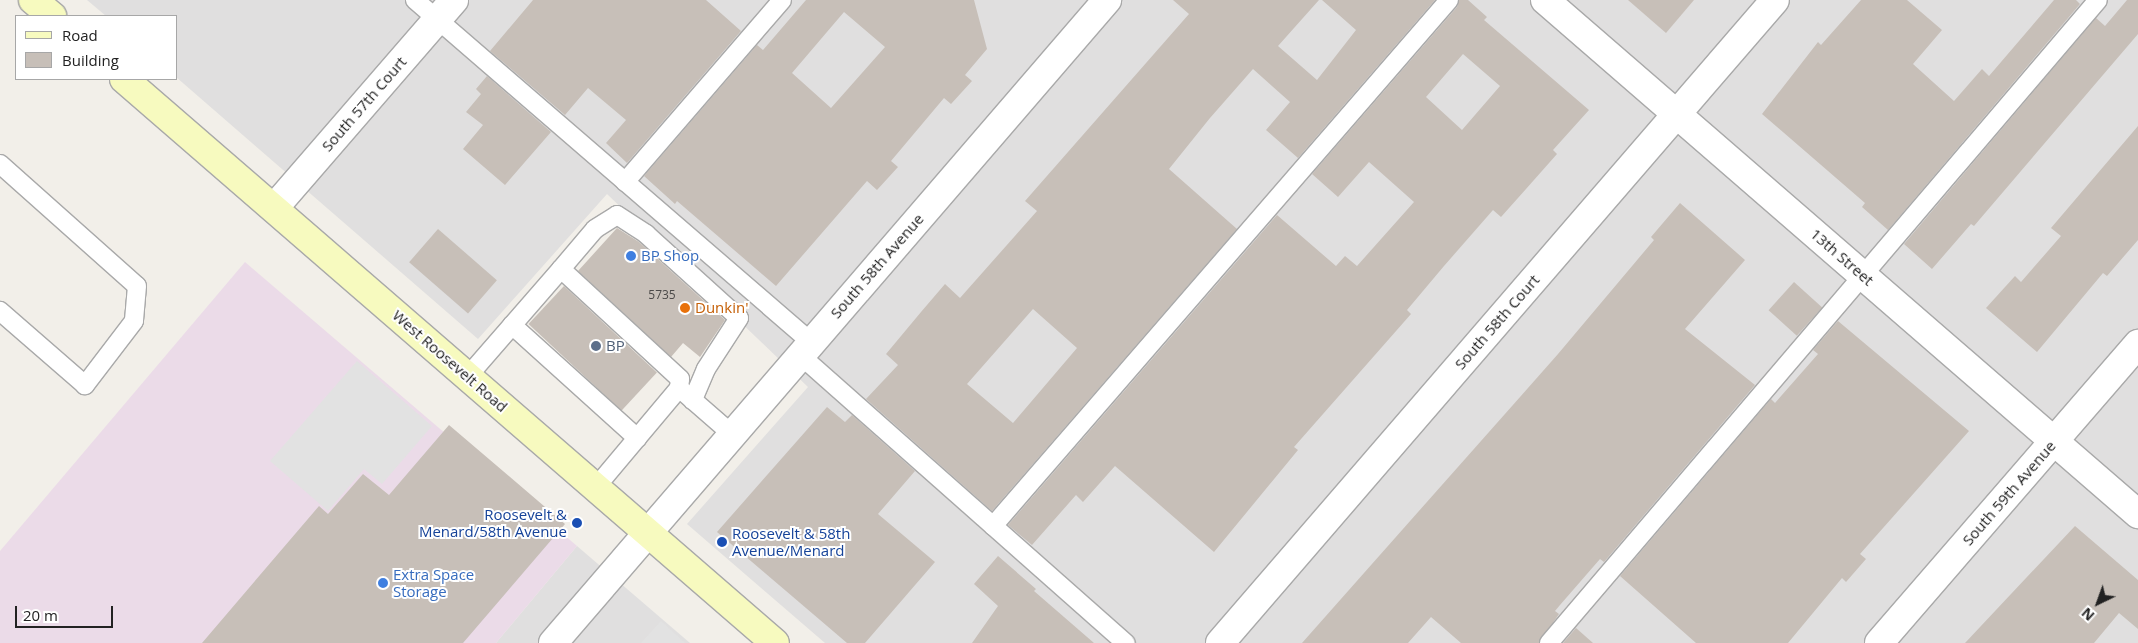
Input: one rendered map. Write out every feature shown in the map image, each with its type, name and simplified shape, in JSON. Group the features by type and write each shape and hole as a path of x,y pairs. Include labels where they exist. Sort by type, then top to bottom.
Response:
{"main road":[{"path":"33,0 51,15"},
{"name":"West Roosevelt Road","path":"125,80 775,643"}],"street":[{"name":"South 58th Avenue","path":"553,643 1107,0"},
{"name":"13th Street","path":"1546,0 2138,514"},
{"name":"South 58th Court","path":"1220,643 1775,0"},
{"name":"South 57th Court","path":"274,208 446,10"},
{"name":"South 59th Avenue","path":"1879,643 2138,344"}],"lane":[{"path":"415,0 446,10 625,182 806,348 993,526 1126,643"},
{"path":"625,182 782,0"},
{"path":"993,526 1449,0"},
{"path":"1549,643 2098,0"},
{"path":"0,164 137,286 134,321 85,385 0,311"},
{"path":"468,376 595,229 617,215 646,234 739,318 706,369 693,400"},
{"path":"561,269 680,379 679,388 596,487"},
{"path":"512,326 637,438"},
{"path":"679,388 732,434"}],"shaded area":[{"path":"87,0 2138,0 2138,643 825,643 687,524 808,387 607,194 478,339 178,79 178,15 105,15"},
{"path":"245,262 577,546 496,643 0,643 0,551"},
{"path":"357,361 432,426 382,484 364,469 328,511 270,461"},
{"path":"577,546 690,643 496,643"},
{"path":"661,621 685,643 641,643"}],"building":[{"path":"533,0 706,0 741,31 627,163 606,143 626,120 588,88 565,115 490,51"},
{"path":"806,0 974,0 987,49 965,75 972,81 951,104 944,98 891,161 898,167 877,190 867,181 776,286 677,201 675,204 644,176 757,45 763,50","holes":["844,12 885,47 831,108 792,73"]},
{"path":"1173,0 1319,0 1278,46 1317,80 1356,30 1322,0 1435,0 1298,158 1266,130 1290,102 1253,69 1210,118 1169,169 1237,229 992,511 866,399 898,365 886,354 921,312 945,284 960,298 1037,211 1025,201 1189,14","holes":["1033,309 1077,348 1013,423 967,384"]},
{"path":"1459,0 1468,0 1487,17 1484,20 1589,110 1553,150 1557,154 1501,217 1493,210 1444,266 1407,310 1411,314 1294,447 1298,450 1214,552 1115,466 1083,502 1076,495 1032,545 1008,525 1277,215 1336,266 1345,256 1357,266 1414,202 1369,162 1338,197 1312,174 1457,7","holes":["1463,54 1500,86 1462,130 1426,97"]},
{"path":"1628,0 1694,0 1666,33"},
{"path":"1861,0 1907,0 1942,30 1913,64 1954,101 1982,69 1989,76 2054,0 2076,0 2080,4 1888,230 1862,207 1865,203 1762,114 1818,42 1821,45"},
{"path":"2127,0 2138,0 2138,34 1974,226 1971,224 1932,269 1904,244 2096,18 2105,26"},
{"path":"487,76 551,132 505,185 463,149 483,125 466,112 481,94 476,89"},
{"path":"2138,126 2138,240 2107,276 2103,273 2037,352 1986,308 2015,276 2021,282 2061,236 2051,228"},
{"path":"1680,203 1745,260 1685,329 1755,385 1604,562 1600,559 1560,605 1555,611 1559,614 1539,643 1461,643 1431,617 1408,643 1302,643 1558,354 1654,240 1651,237"},
{"path":"617,228 639,242 725,320 700,357 683,343 671,357 578,271"},
{"path":"438,229 497,280 468,313 409,262"},
{"path":"1794,282 1822,307 1797,336 1769,310"},
{"name":"BP","path":"564,286 657,373 621,411 529,324"},
{"path":"1838,321 1969,431 1860,554 1866,559 1846,582 1842,578 1788,643 1696,643 1620,576 1771,399 1775,403 1818,354 1813,350"},
{"path":"827,407 845,422 852,415 915,471 878,514 935,562 865,643 847,643 717,532"},
{"name":"Extra Space Storage","path":"449,425 565,524 463,643 202,643 319,506 328,514 363,474 389,495"},
{"path":"2075,526 2138,580 2138,629 2119,613 2094,643 1965,643"},
{"path":"998,556 1036,589 1034,591 1094,643 972,643 998,606 974,584"},
{"path":"1576,628 1593,643 1563,643"}],"place":[{"name":"BP Shop","path":"631,256"},
{"name":"Dunkin'","path":"685,308"},
{"name":"BP","path":"596,346"},
{"name":"Roosevelt & Menard/58th Avenue","path":"577,523"},
{"name":"Roosevelt & 58th Avenue/Menard","path":"722,542"},
{"name":"Extra Space Storage","path":"383,583"}]}
